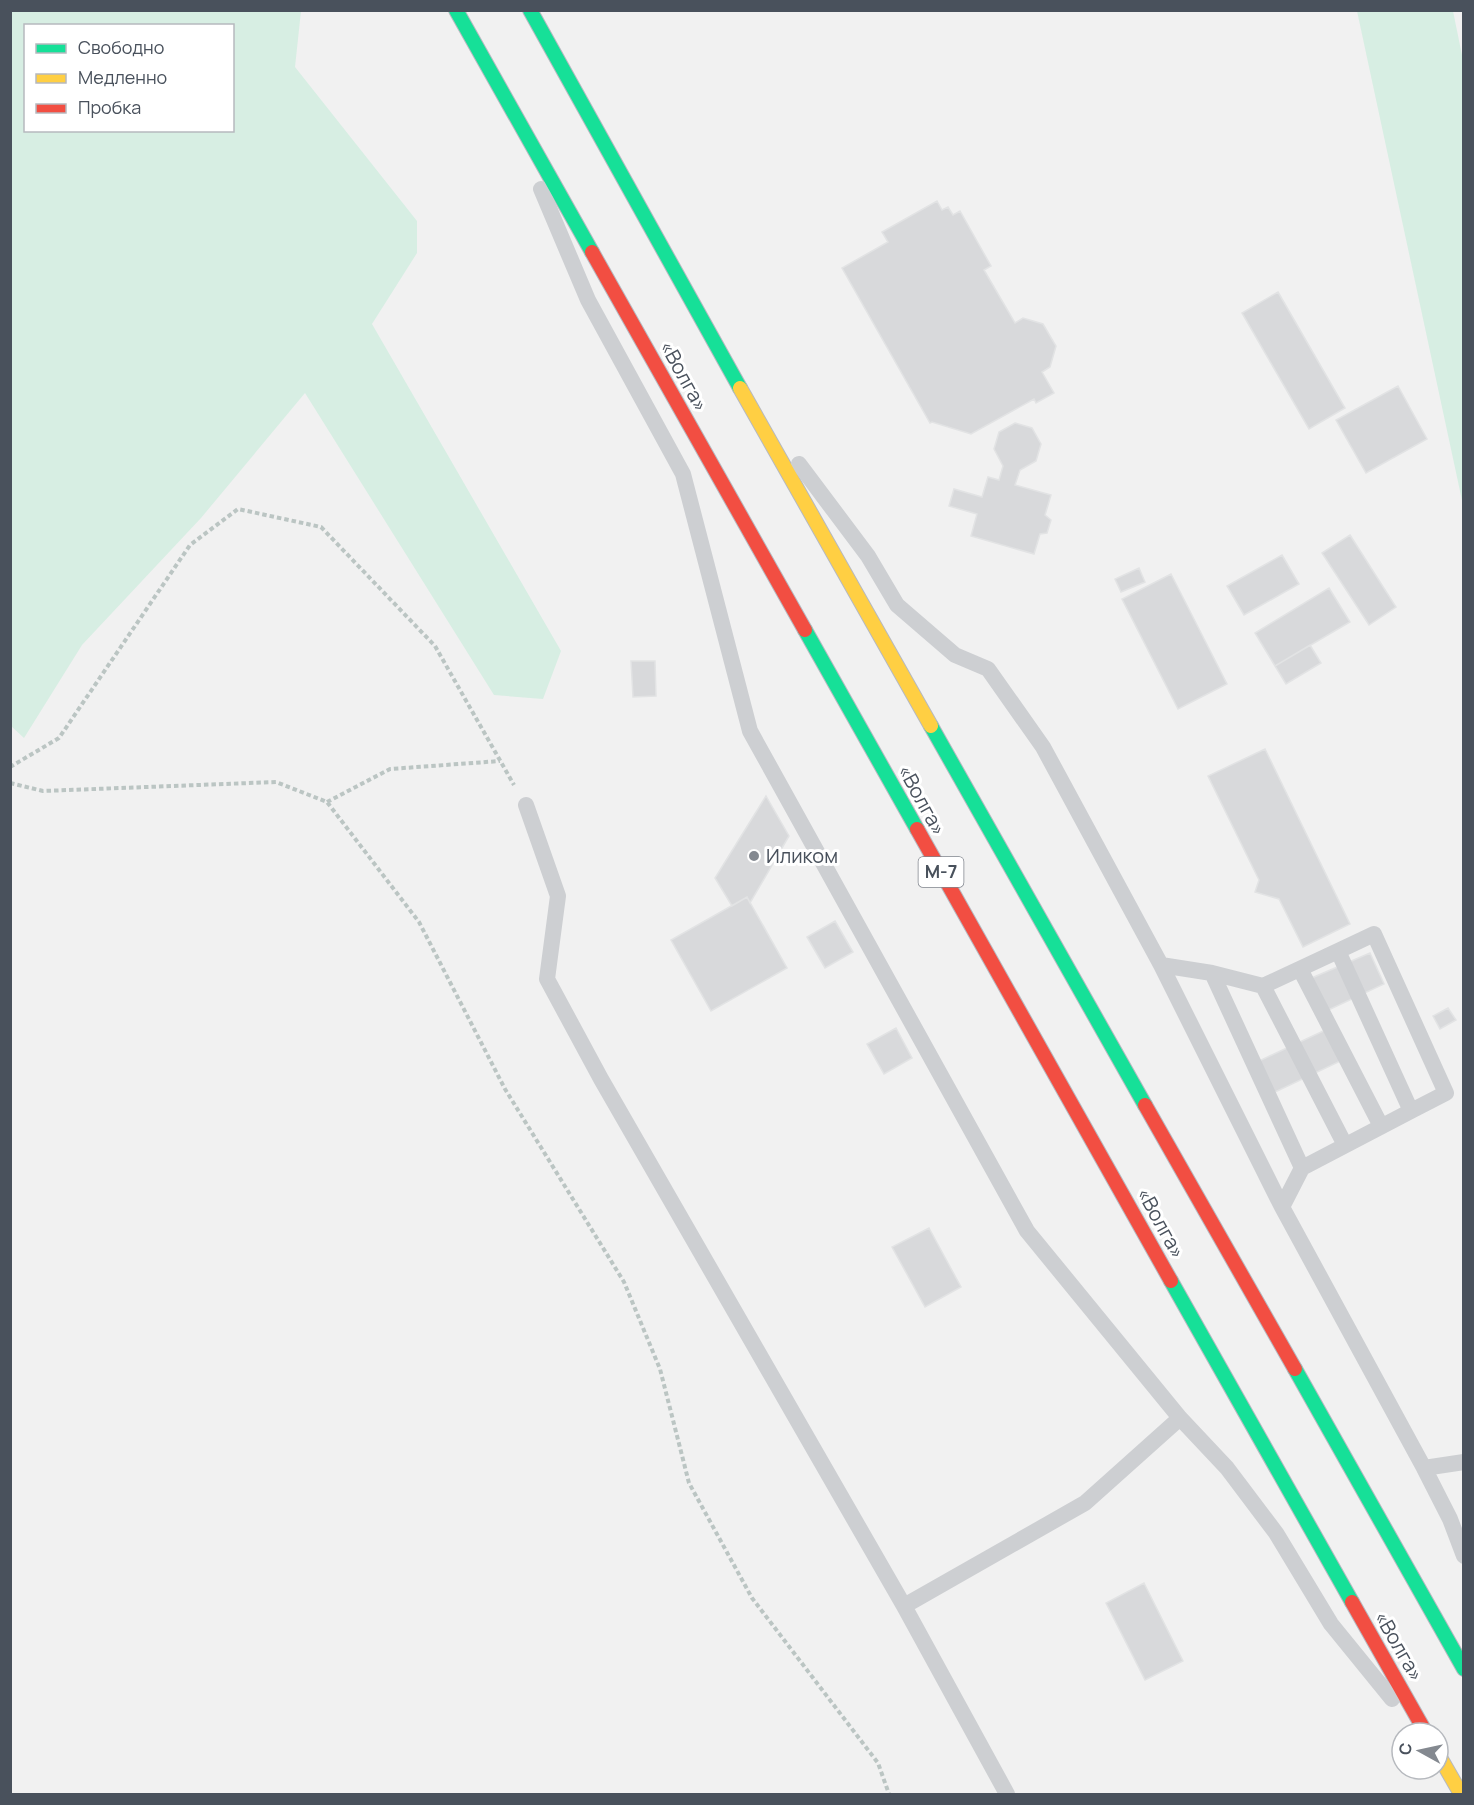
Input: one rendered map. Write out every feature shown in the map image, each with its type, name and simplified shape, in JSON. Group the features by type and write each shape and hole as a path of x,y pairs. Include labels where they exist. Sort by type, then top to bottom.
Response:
{"highway":[{"name":"«Волга»","path":"456,10 1419,1721"},
{"path":"530,10 1464,1669"},
{"path":"1450,1775 1461,1794"}],"lane":[{"path":"494,78 588,300 683,474 750,731 1027,1231 1179,1418 1227,1468 1276,1533 1331,1624 1410,1721"},
{"path":"738,382 868,556 897,605 955,655 987,669 1043,747 1161,965 1282,1207 1424,1468 1450,1519 1464,1556"},
{"path":"526,805 558,896 547,979 904,1606 1007,1794"},
{"path":"1161,965 1263,986 1374,934 1446,1093 1302,1168 1282,1207"},
{"path":"1338,951 1412,1111"},
{"path":"1300,969 1381,1126"},
{"path":"1212,974 1302,1168"},
{"path":"1263,986 1345,1145"},
{"path":"904,1606 1085,1503 1179,1418"},
{"path":"1424,1468 1464,1462"}],"path":[{"path":"10,767 59,738 190,545 238,509 321,527 435,646 526,805"},
{"path":"327,802 390,769 500,761"},
{"path":"10,783 43,791 276,782 327,802 419,922 506,1089 624,1282 660,1369 689,1483 752,1598 878,1763 889,1794"}],"green space":[{"path":"11,10 301,11 295,67 417,221 417,253 372,324 561,651 543,699 494,695 305,393 201,518 82,645 24,738 11,726"},
{"path":"1357,11 1453,11 1464,65 1463,505"}],"building":[{"path":"937,201 942,210 948,207 953,215 960,211 991,266 984,270 1015,323 1023,318 1043,324 1056,346 1050,367 1042,372 1054,393 1036,403 1034,399 971,434 930,423 842,268 888,242 882,232"},
{"path":"1278,292 1345,408 1309,429 1242,313"},
{"path":"1398,386 1427,439 1366,473 1336,420"},
{"path":"1015,423 1032,428 1041,444 1036,461 1020,470 1015,485 1051,495 1045,515 1051,520 1047,533 1040,534 1034,554 971,536 977,514 949,506 954,489 982,497 988,477 999,480 1003,466 994,449 999,432"},
{"path":"1350,535 1396,607 1369,625 1322,553"},
{"path":"1282,555 1299,584 1244,615 1227,586"},
{"path":"1139,568 1145,582 1121,592 1115,579"},
{"path":"1171,574 1227,684 1178,709 1122,599"},
{"path":"1329,588 1350,622 1275,666 1255,633"},
{"path":"1310,645 1321,663 1286,684 1275,666"},
{"path":"631,661 655,661 656,696 633,697"},
{"path":"1265,749 1350,924 1303,947 1279,899 1255,892 1259,880 1208,776"},
{"path":"766,796 789,836 750,903 747,897 732,906 715,878"},
{"path":"747,897 787,968 711,1011 671,940"},
{"path":"835,921 853,952 825,968 807,937"},
{"path":"1370,953 1384,984 1322,1013 1307,980"},
{"path":"1448,1008 1456,1020 1440,1029 1433,1016"},
{"path":"1334,1026 1349,1057 1273,1093 1259,1061"},
{"path":"896,1028 912,1058 884,1074 867,1044"},
{"path":"929,1228 961,1287 925,1307 892,1247"},
{"path":"1144,1583 1183,1661 1145,1680 1106,1603"}],"traffic: fast":[{"path":"456,10 592,252"},
{"path":"530,10 740,388"},
{"path":"805,630 917,829"},
{"path":"931,726 1145,1105"},
{"path":"1171,1281 1352,1602"},
{"path":"1295,1369 1464,1669"}],"traffic: slow":[{"path":"740,388 931,726"},
{"path":"1450,1775 1461,1794"}],"traffic: jam":[{"path":"592,252 805,630"},
{"path":"917,829 1171,1281"},
{"path":"1145,1105 1295,1369"},
{"path":"1352,1602 1419,1721"}],"place":[{"name":"Иликом","path":"754,856"}]}
